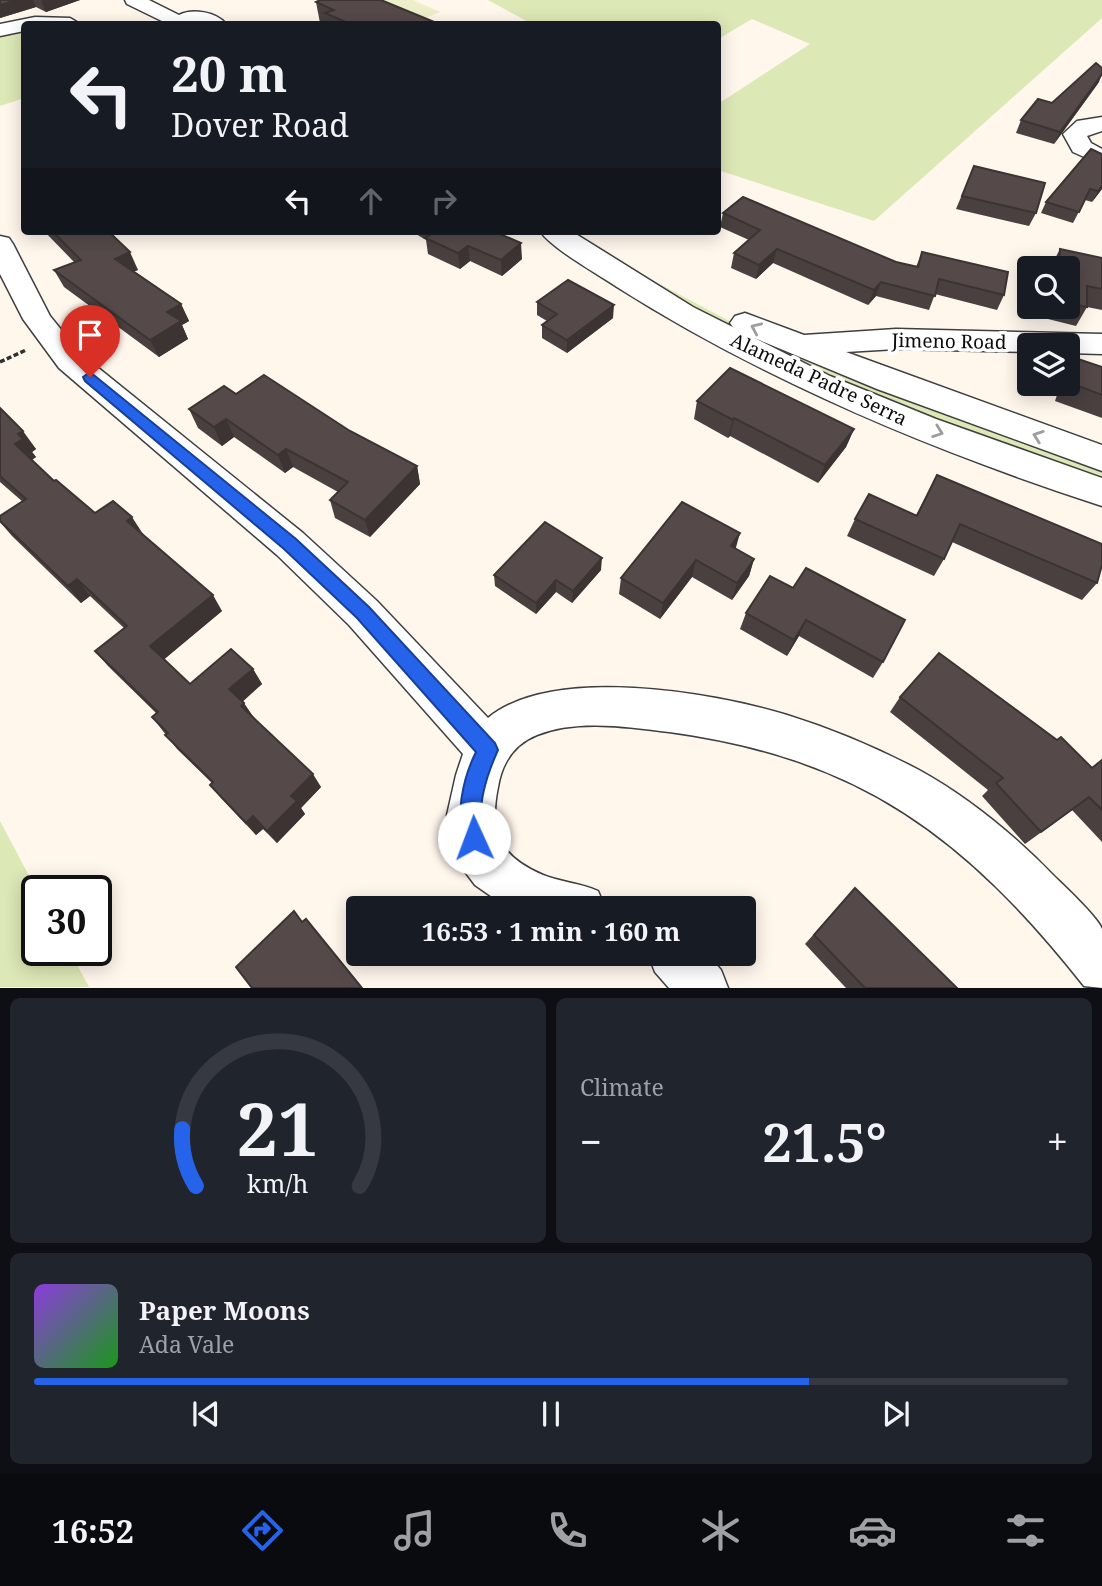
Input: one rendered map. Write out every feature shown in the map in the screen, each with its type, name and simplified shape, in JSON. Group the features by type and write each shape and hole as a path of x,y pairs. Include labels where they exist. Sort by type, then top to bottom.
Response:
{"street":[{"path":"134,0 186,21"},
{"path":"154,0 187,21"},
{"path":"0,30 21,26"},
{"path":"1102,124 1085,126 1075,134 1081,147 1102,158"},
{"name":"Alameda Padre Serra","path":"558,235 636,285 785,368 906,420 1102,492"},
{"name":"Alameda Padre Serra","path":"582,235 723,312 796,345 888,382 1102,458"},
{"path":"0,244 33,317 63,354 290,544 363,613 488,750"},
{"name":"Jimeno Road","path":"796,345 896,339 1102,344"},
{"path":"534,896 502,877 482,858 474,838 470,816 479,768 498,735 516,723 558,709 605,706 685,713 765,730 825,749 899,782 947,811 994,849 1041,893 1102,968"},
{"path":"684,966 703,988"}],"green space":[{"path":"370,0 413,0 440,12 418,21 405,21"},
{"path":"488,0 1102,0 1102,18 874,221 721,171 721,102 810,44 752,19 721,37 721,21 526,21"},
{"path":"21,27 21,99 0,106 0,32"},
{"path":"586,245 737,325 1102,464 1102,486 788,364"},
{"path":"0,821 29,875 21,875 21,966 78,966 89,987 0,987"}],"building":[{"path":"0,0 17,0 0,5"},
{"path":"381,0 432,21 343,21 325,13 334,10 316,2"},
{"path":"1096,63 1102,68 1102,74 1060,132 1021,120 1038,99 1052,103"},
{"path":"1091,149 1102,154 1102,186 1098,191 1090,189 1079,212 1046,202"},
{"path":"974,166 1045,183 1036,213 962,196"},
{"path":"743,197 896,262 918,267 922,252 1008,272 1004,295 939,279 935,296 881,282 874,290 777,249 759,265 734,253 760,230 723,213"},
{"path":"56,235 112,235 130,252 115,259 181,304 167,312 181,321 150,340 54,270 81,260"},
{"path":"430,235 502,235 521,243 501,260 468,246 458,253 425,238"},
{"path":"1060,249 1102,258 1102,289 1087,286 1087,307 1080,306 1080,256 1060,256"},
{"path":"568,280 614,305 567,340 542,325 557,314 537,302"},
{"path":"1080,360 1102,367 1102,395 1080,387"},
{"path":"730,368 854,429 825,465 697,401"},
{"path":"264,375 350,431 417,466 365,520 330,500 348,482 286,449 278,455 226,419 214,427 189,409 224,386 236,394"},
{"path":"0,408 23,431 18,434 23,439 15,444 54,481 95,513 113,501 132,517 127,521 213,595 150,646 190,684 231,649 253,669 229,689 244,703 241,706 313,774 291,796 297,801 267,831 253,816 246,823 210,785 213,782 165,735 168,733 152,717 158,712 95,651 127,626 77,579 68,586 0,521 0,516 26,499 0,476"},
{"path":"937,475 1102,544 1102,565 1097,583 960,524 944,559 855,519 869,494 917,516"},
{"path":"682,502 740,533 731,546 754,559 737,583 696,560 663,603 621,578"},
{"path":"545,522 602,558 573,591 556,580 536,603 494,575"},
{"path":"806,568 905,620 883,662 806,620 794,640 746,613 770,576 793,588"},
{"path":"939,653 1057,740 1061,737 1092,768 1102,760 1102,810 1089,797 1041,832 996,783 1003,778 900,697"},
{"path":"855,888 957,988 865,988 814,935"},
{"path":"294,911 302,922 306,919 362,988 252,988 236,967"}],"route":[{"path":"90,377 290,544 363,613 488,750 479,768 470,816 474,838"}]}
